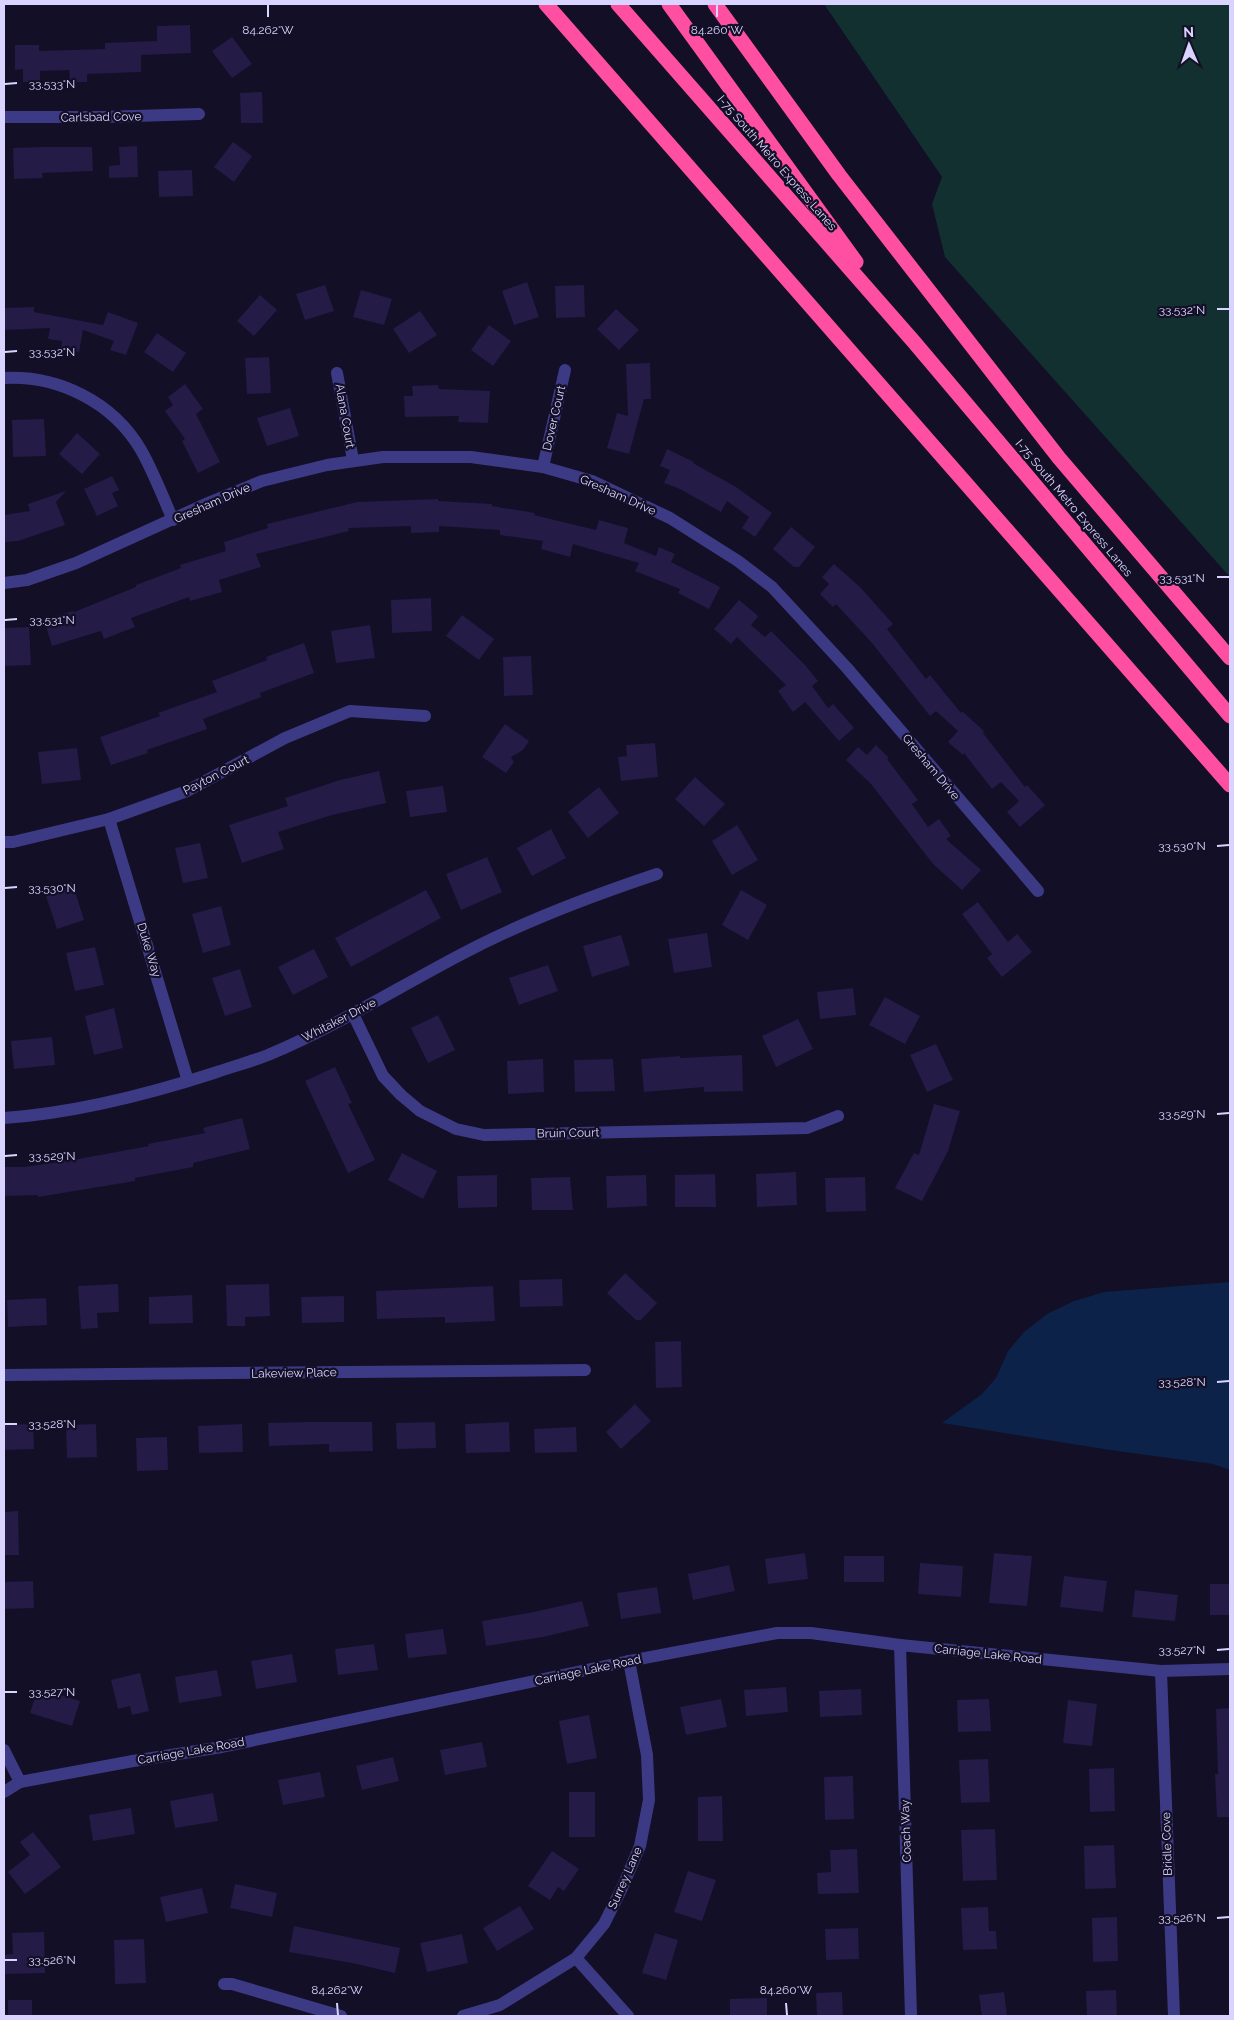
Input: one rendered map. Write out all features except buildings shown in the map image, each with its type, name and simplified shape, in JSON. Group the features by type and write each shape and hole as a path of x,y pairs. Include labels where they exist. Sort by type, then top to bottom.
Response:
{"highway":[{"path":"546,4 1230,785"},
{"name":"I-75 South Metro Express Lanes","path":"618,4 914,342 1230,716"},
{"name":"I-75 South Metro Express Lanes","path":"668,4 914,342"},
{"path":"715,4 838,175 1060,458 1230,658"}],"street":[{"name":"Carlsbad Cove","path":"4,117 103,118 199,114"},
{"name":"Dover Court","path":"542,467 565,370"},
{"name":"Alana Court","path":"337,372 353,460"},
{"path":"4,378 30,378 54,384 86,397 107,411 123,427 141,450 173,520"},
{"name":"Gresham Drive","path":"4,583 27,580 76,563 208,503 262,481 296,471 353,460 411,456 472,457 542,467 592,481 670,518 738,561 772,587 847,668 1038,891"},
{"name":"Payton Court","path":"4,842 12,842 109,819 186,791 285,738 350,712 425,716"},
{"name":"Duke Way","path":"109,819 188,1081"},
{"name":"Whitaker Drive","path":"4,1118 42,1114 108,1102 188,1081 266,1056 353,1014 463,953 603,892 657,874"},
{"name":"Bruin Court","path":"353,1014 383,1076 420,1111 456,1130 484,1135 807,1128 838,1116"},
{"name":"Lakeview Place","path":"4,1375 585,1370"},
{"name":"Carriage Lake Road","path":"20,1782 222,1747 629,1661 777,1634 811,1633 900,1645 1161,1671 1230,1669"},
{"name":"Coach Way","path":"900,1645 911,2016"},
{"name":"Surrey Lane","path":"463,2016 500,2005 576,1958 604,1924 622,1888 640,1846 649,1800 647,1755 629,1661"},
{"name":"Bridle Cove","path":"1161,1671 1174,2016"},
{"path":"4,1750 20,1782 4,1792"},
{"path":"576,1958 628,2016"},
{"path":"224,1984 232,1984 341,2016"}],"green space":[{"path":"824,4 1230,4 1230,577 945,257 932,204 942,177"}],"water":[{"path":"1230,1282 1230,1470 1213,1464 1110,1450 942,1423 982,1394 996,1378 1008,1351 1024,1332 1047,1314 1074,1301 1104,1292"}]}
